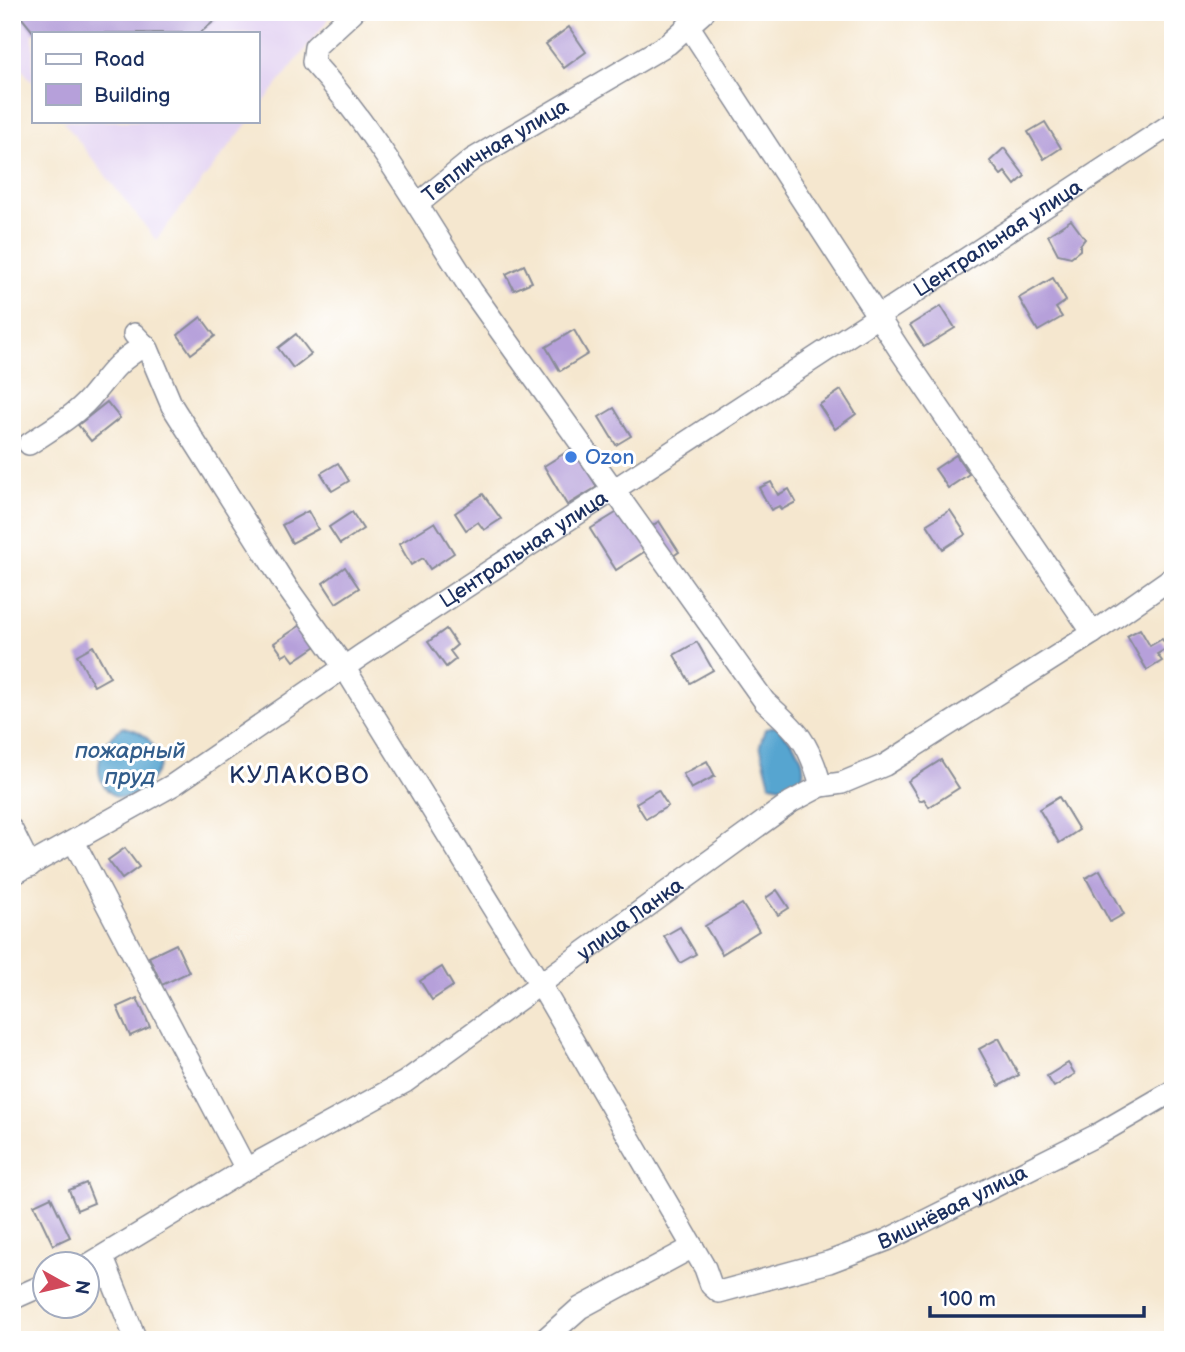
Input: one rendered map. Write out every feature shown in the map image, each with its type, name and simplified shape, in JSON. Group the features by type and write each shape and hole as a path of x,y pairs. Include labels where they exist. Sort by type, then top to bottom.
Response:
{"street":[{"name":"Тепличная улица","path":"353,12 315,47 313,62 360,119 419,203 473,159 668,44 699,16"},
{"path":"699,16 879,318 1093,633"},
{"name":"Центральная улица","path":"21,871 173,785 344,667 615,492 1173,123"},
{"path":"419,203 434,233 472,291 765,702 793,727 812,753 821,786"},
{"path":"29,444 66,419 89,398 110,370 139,340 172,406 286,586 344,667 540,984 693,1247 580,1308 544,1340"},
{"name":"улица Ланка","path":"102,1257 246,1169 405,1082 791,802 821,786 842,783 885,765 1093,633 1173,577"},
{"path":"12,830 21,871"},
{"path":"74,842 246,1169"},
{"name":"Вишнёвая улица","path":"693,1247 711,1284 719,1292 829,1262 887,1240 1097,1135 1173,1091"},
{"path":"102,1274 136,1340"},
{"path":"12,1299 32,1290"}],"shaded area":[{"path":"12,12 334,12 259,108 259,32 32,32 32,82 12,57"},
{"path":"64,122 248,122 156,240"}],"water":[{"path":"777,726 802,758 801,783 786,787 770,784 760,745 765,729"},
{"name":"пожарный пруд","path":"123,727 138,731 149,740 160,765 145,787 130,797 117,797 106,789 100,776 100,759 107,742"}],"building":[{"path":"17,12 225,12 201,32 33,32"},
{"path":"569,27 586,52 564,68 546,44"},
{"path":"1045,122 1061,148 1044,159 1028,132"},
{"path":"1004,148 1025,176 1015,185 1005,172 1001,175 990,161"},
{"path":"1071,220 1085,239 1080,250 1071,257 1058,254 1048,235"},
{"path":"524,265 532,282 514,290 506,274"},
{"path":"1053,278 1066,301 1056,308 1062,317 1038,331 1019,298"},
{"path":"941,306 955,328 924,347 910,325"},
{"path":"201,317 215,336 191,354 178,335"},
{"path":"574,330 588,354 560,371 546,347"},
{"path":"296,334 311,354 293,368 278,348"},
{"path":"841,390 856,414 835,429 819,405"},
{"path":"107,402 120,418 91,441 78,425"},
{"path":"614,408 631,436 616,445 599,417"},
{"path":"573,448 597,487 567,505 544,466"},
{"path":"956,455 969,474 948,488 935,469"},
{"path":"338,463 349,481 332,491 321,473"},
{"path":"771,482 778,495 789,489 796,502 781,510 779,506 771,510 759,488"},
{"path":"483,494 501,519 484,530 478,522 466,530 455,513"},
{"path":"624,508 650,548 616,570 590,529"},
{"path":"950,510 966,534 943,549 927,524"},
{"path":"308,511 318,529 292,543 282,525"},
{"path":"352,512 363,529 340,544 329,527"},
{"path":"659,521 679,552 670,558 650,528"},
{"path":"435,522 454,553 430,569 423,558 411,565 399,544"},
{"path":"345,567 359,588 336,603 323,583"},
{"path":"304,623 319,644 294,661 288,653 283,656 274,643"},
{"path":"446,629 457,645 450,651 456,659 446,667 428,642"},
{"path":"1140,629 1150,646 1162,639 1168,648 1157,654 1162,661 1147,670 1127,636"},
{"path":"697,642 713,670 690,683 674,655"},
{"path":"93,646 110,677 94,686 77,655"},
{"path":"941,760 959,788 929,807 924,799 920,801 908,781"},
{"path":"707,761 715,776 691,789 683,774"},
{"path":"658,790 668,806 646,819 636,803"},
{"path":"1059,797 1079,830 1059,843 1039,809"},
{"path":"125,848 139,867 122,879 108,860"},
{"path":"1100,870 1124,914 1110,922 1086,878"},
{"path":"777,890 789,908 778,915 766,898"},
{"path":"742,904 759,931 722,954 705,926"},
{"path":"680,927 696,954 680,963 664,936"},
{"path":"176,944 189,972 162,985 149,957"},
{"path":"442,967 453,986 432,1000 420,981"},
{"path":"137,998 150,1027 130,1036 117,1007"},
{"path":"999,1038 1019,1075 999,1086 979,1049"},
{"path":"1068,1063 1075,1074 1054,1087 1047,1076"},
{"path":"86,1183 94,1203 77,1210 69,1190"},
{"path":"51,1197 70,1237 53,1245 34,1205"}],"place":[{"name":"Ozon","path":"571,457"}],"district":[{"name":"КУЛАКОВО","path":"300,775"}]}
